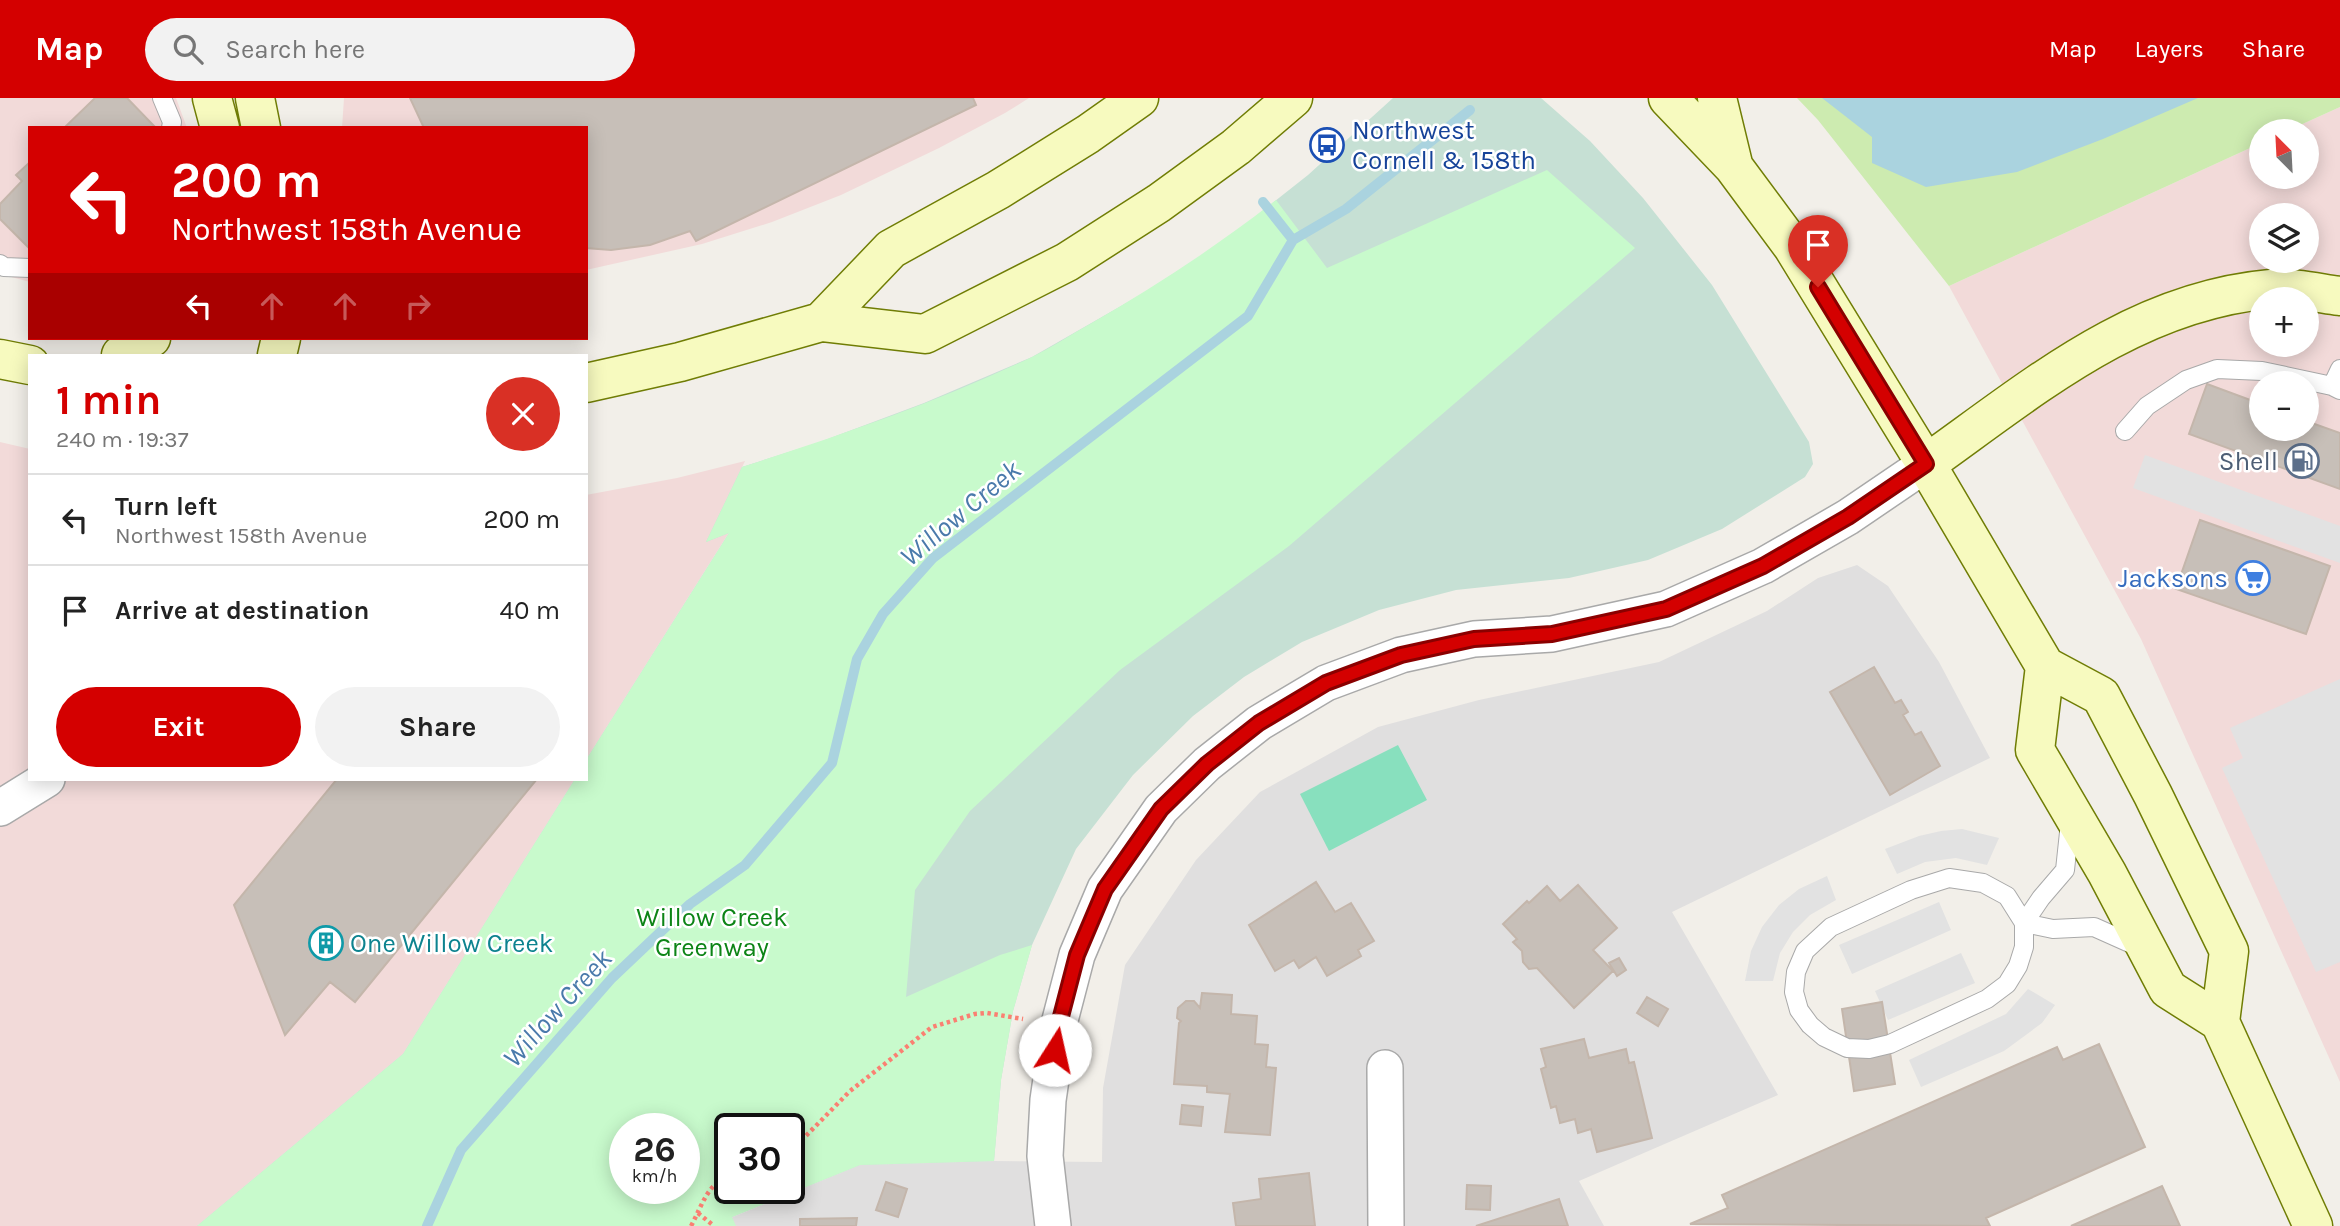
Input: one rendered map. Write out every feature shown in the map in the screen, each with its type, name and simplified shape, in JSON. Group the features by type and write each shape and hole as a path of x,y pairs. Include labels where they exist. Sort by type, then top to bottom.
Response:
{"main road":[{"path":"212,98 219,126"},
{"path":"255,98 261,126"},
{"path":"588,383 680,362 821,322 925,334 1067,262 1159,203 1236,147 1293,98"},
{"path":"1668,98 1733,166 1793,247 1926,464 2045,666 2101,696 2229,951 2220,1021 2314,1226"},
{"path":"1717,98 1733,166"},
{"path":"821,322 891,249 998,190 1117,105"},
{"path":"1926,464 2081,355 2139,324 2222,296 2273,289 2340,296"},
{"path":"123,354 147,340"},
{"path":"0,359 28,365"},
{"path":"2045,666 2035,750 2108,873 2168,989 2220,1021"}],"street":[{"path":"1053,1226 1045,1156 1048,1100 1059,1024 1077,955 1105,889 1161,809 1207,764 1259,723 1326,683 1401,655 1474,639 1552,634 1666,609 1763,566 1848,517 1926,464"},
{"path":"0,808 44,781"},
{"path":"1385,1068 1386,1226"}],"lane":[{"path":"162,98 172,126"},
{"path":"0,264 4,267 28,268"},
{"path":"2124,432 2147,406 2186,380 2217,369 2262,372 2336,388 2340,369"},
{"path":"2071,811 2064,870 2024,923 2024,947 2018,966 2007,984 1987,999 1890,1044 1869,1049 1847,1048 1824,1037 1810,1025 1799,1010 1794,992 1796,972 1805,951 1831,927 1911,890 1949,878 1983,883 2007,896 2024,923 2053,929 2094,928 2148,950"}],"path":[{"path":"805,1137 850,1091 932,1027 965,1016 987,1013 1059,1024"},
{"path":"691,1226 714,1184"},
{"path":"698,1213 714,1226"}],"shaded area":[{"path":"0,98 176,98 186,126 28,126 28,281 0,274"},
{"path":"344,98 1029,98 939,148 841,195 772,222 702,244 588,270 588,126 342,126"},
{"path":"2340,107 2340,1082 2141,639 1949,286 2249,148 2249,189 2319,189 2319,119 2314,119"},
{"path":"0,442 28,449 28,781 574,781 403,1054 197,1226 0,1226"},
{"path":"2145,455 2340,526 2340,563 2133,488"},
{"path":"745,461 707,541 730,531 588,757 588,495 677,478"},
{"path":"1857,565 1888,586 1939,662 1990,758 1672,912 1778,1095 1579,1181 1604,1226 711,1226 765,1204 805,1204 805,1188 860,1165 994,1161 1102,1162 1103,1088 1125,965 1196,860 1260,792 1378,727 1479,700 1659,662 1767,611 1818,578"},
{"path":"2340,679 2340,962 2316,972 2222,768 2243,758 2230,728"},
{"path":"1962,829 1999,838 1987,865 1956,858 1925,862 1897,874 1885,849 1919,836"},
{"path":"1827,876 1836,900 1810,915 1793,932 1780,953 1773,981 1745,981 1751,951 1762,927 1779,905 1799,889"},
{"path":"1939,902 1951,930 1852,974 1839,945"},
{"path":"1961,953 1975,983 1888,1020 1875,991"},
{"path":"2028,989 2055,1005 2042,1023 2004,1051 1921,1087 1909,1060 2006,1014"}],"green space":[{"name":"Willow Creek Greenway","path":"1393,98 1541,98 1590,141 1643,198 1712,285 1809,442 1813,464 1805,477 1722,529 1648,560 1569,578 1456,590 1379,610 1302,642 1244,677 1193,716 1133,775 1076,849 1032,945 1013,1011 1001,1080 994,1161 860,1165 805,1187 805,1113 714,1113 714,1204 764,1204 732,1217 197,1226 403,1054 574,781 588,781 588,757 729,533 706,542 742,467 817,443 924,403 1032,357 1142,294 1227,239 1308,175"},
{"path":"1797,98 2340,98 2340,107 2314,119 2249,119 2249,148 1949,286 1818,120"},
{"name":"Willow Creek Greenway","path":"1547,170 1635,248 1289,546 1120,670 970,811 915,890 906,997 1000,955 1032,945 1013,1011 1001,1080 994,1161 860,1165 805,1187 805,1113 714,1113 714,1204 764,1204 732,1217 736,1226 197,1226 403,1054 574,781 588,781 588,757 729,533 706,542 742,467 924,404 1038,354 1162,281 1276,200 1327,268"},
{"path":"1398,745 1427,800 1329,851 1300,794"}],"water":[{"path":"1822,98 2198,98 2017,172 1926,187 1872,163 1872,137"}],"building":[{"path":"95,98 127,98 154,126 66,126"},
{"path":"410,98 973,98 976,105 696,241 690,231 650,245 611,250 588,248 588,126 423,126"},
{"path":"28,164 28,247 0,219 0,204 22,181 16,175"},
{"name":"Shell","path":"2207,384 2249,400 2249,441 2319,441 2319,426 2340,433 2340,489 2189,434"},
{"name":"Jacksons","path":"2200,520 2330,566 2306,634 2176,589"},
{"path":"1874,667 1895,703 1901,700 1908,712 1903,715 1915,735 1921,732 1940,766 1890,795 1830,692"},
{"name":"One Willow Creek","path":"335,781 535,781 355,1002 330,982 285,1035 234,905"},
{"path":"1316,882 1335,912 1351,903 1374,941 1358,950 1361,956 1327,976 1316,957 1299,968 1294,960 1275,971 1249,925"},
{"path":"1578,885 1617,928 1593,950 1613,971 1574,1008 1537,968 1529,969 1523,962 1522,951 1513,942 1517,939 1503,924 1547,886 1560,901"},
{"path":"1619,958 1626,970 1617,976 1609,963"},
{"path":"1202,993 1232,995 1231,1014 1257,1016 1255,1044 1268,1045 1266,1067 1276,1068 1270,1135 1225,1132 1230,1094 1207,1092 1207,1086 1174,1084 1181,1021 1177,1018 1178,1008 1186,1001 1194,1001 1200,1008"},
{"path":"1647,997 1668,1009 1658,1026 1637,1013"},
{"path":"1882,1002 1895,1084 1854,1091 1842,1009"},
{"path":"1584,1039 1589,1058 1626,1049 1629,1063 1634,1062 1652,1138 1597,1152 1591,1129 1578,1133 1575,1119 1560,1123 1556,1106 1551,1108 1541,1069 1546,1067 1541,1049"},
{"path":"2099,1044 2145,1147 1986,1218 1990,1226 1690,1224 1728,1208 1722,1195 2057,1047 2063,1060"},
{"path":"1182,1105 1203,1107 1201,1126 1180,1124"},
{"path":"1309,1173 1315,1226 1236,1226 1233,1203 1261,1199 1259,1179"},
{"path":"886,1182 907,1189 898,1217 876,1210"},
{"path":"1467,1185 1491,1186 1490,1210 1466,1209"},
{"path":"2162,1186 2180,1226 2071,1226"},
{"path":"1559,1199 1568,1226 1476,1226"},
{"path":"857,1218 856,1226 800,1226 800,1219"}],"waterway":[{"path":"1293,240 1346,209 1470,110"},
{"name":"Willow Creek","path":"427,1226 461,1150 612,978 690,904 745,865 832,763 857,659 883,614 933,558 1248,316 1293,240 1263,202"}],"place":[{"name":"Northwest Cornell & 158th","path":"1327,145"},
{"name":"Shell","path":"2302,461"},
{"name":"Jacksons","path":"2253,578"},
{"name":"One Willow Creek","path":"326,943"}],"route":[{"path":"1055,1050 1077,955 1105,889 1161,809 1207,764 1259,723 1326,683 1401,655 1474,639 1552,634 1666,609 1763,566 1848,517 1926,464 1818,287"}]}
